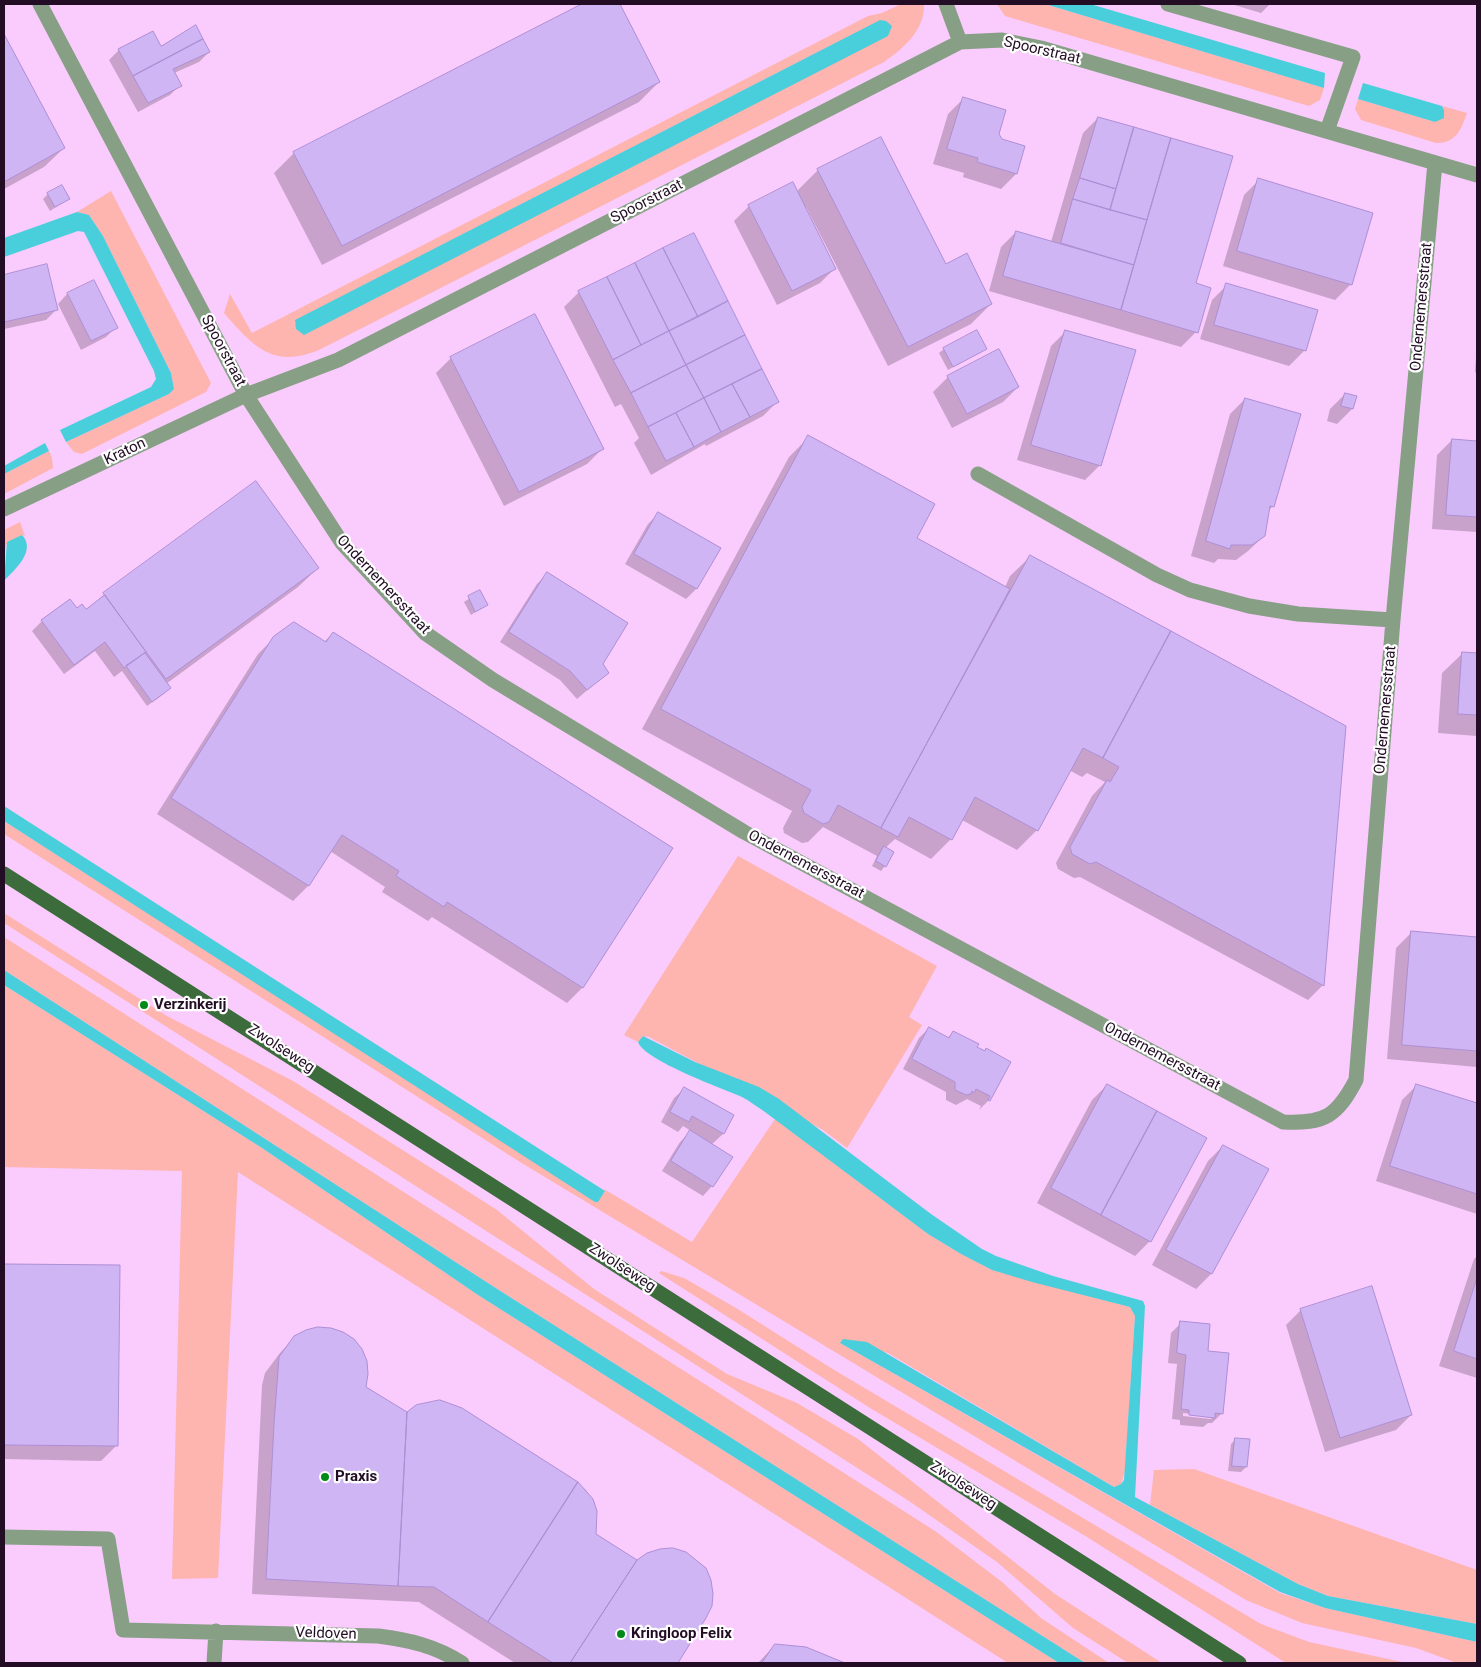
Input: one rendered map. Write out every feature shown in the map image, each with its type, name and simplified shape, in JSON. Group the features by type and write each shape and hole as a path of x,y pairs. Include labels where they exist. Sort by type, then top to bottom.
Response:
{"main road":[{"name":"Zwolseweg","path":"4,874 1240,1663"}],"street":[{"name":"Spoorstraat","path":"40,4 246,395 338,360 960,42 1002,40 1041,48 1477,175"},
{"path":"946,4 960,42"},
{"path":"1168,4 1352,57 1327,131"},
{"name":"Ondernemersstraat","path":"246,395 342,543 425,633 493,680 744,832 1283,1122 1303,1123 1333,1113 1343,1103 1356,1080 1393,620 1435,162"},
{"name":"Kraton","path":"4,509 246,395"},
{"path":"978,474 1157,575 1190,590 1240,604 1298,614 1393,620"},
{"name":"Veldoven","path":"4,1537 108,1539 123,1630 344,1634 407,1640 429,1645 462,1663"},
{"path":"214,1663 216,1631"}],"shaded area":[{"path":"901,4 924,4 921,22 917,30 899,51 884,62 319,350 288,357 265,351 244,335 224,313 230,294 252,333 868,16 882,13","holes":["880,20 294,324 296,320"]},
{"path":"997,4 1045,4 1324,88 1320,100 1309,106 1005,16"},
{"path":"1045,4 1090,4 1325,73 1324,88"},
{"path":"880,20 886,21 892,26 888,36 304,335 296,329 295,320"},
{"path":"1363,83 1442,106 1444,118 1435,122 1358,99"},
{"path":"1358,99 1435,122 1444,110 1442,106 1467,113 1460,130 1453,138 1436,143 1361,120 1355,109"},
{"path":"111,191 211,383 206,392 82,454 74,452 66,442 169,394 174,389 171,373 103,236 89,215 77,212"},
{"path":"77,212 89,215 103,236 171,373 174,389 169,394 66,442 60,430 151,387 156,379 154,371 84,232 78,231 4,257 4,238"},
{"path":"45,443 49,451 4,474 4,466"},
{"path":"49,451 53,468 4,494 4,474"},
{"path":"20,522 25,536 22,535 6,545 4,563 4,530"},
{"path":"22,535 26,541 26,554 4,581 7,542"},
{"path":"4,806 605,1191 598,1202 595,1202 4,821"},
{"path":"4,821 595,1201 605,1192 604,1189 692,1242 775,1119 928,1234 961,1254 992,1270 1130,1307 1135,1315 1125,1471 1121,1484 1114,1487 888,1353 840,1343 1280,1593 1325,1608 1477,1642 1477,1663 1457,1663 1416,1648 1302,1623 1246,1600 520,1162 4,834"},
{"path":"738,856 937,966 909,1017 922,1025 847,1148 823,1130 649,1037 643,1036 638,1042 624,1035"},
{"path":"4,913 167,1016 293,1081 447,1178 497,1210 594,1289 727,1374 797,1403 858,1439 1055,1594 1162,1663 1128,1663 1073,1628 997,1562 909,1501 4,923"},
{"path":"4,937 935,1531 1002,1582 1041,1618 1109,1663 1085,1663 491,1285 4,970"},
{"path":"4,970 491,1285 1085,1663 1059,1663 478,1295 262,1148 4,985"},
{"path":"4,985 262,1148 478,1295 1059,1663 1008,1663 238,1172 218,1578 172,1579 182,1171 4,1167"},
{"path":"643,1036 695,1062 759,1087 779,1099 931,1214 982,1249 996,1256 1053,1276 1143,1301 1145,1306 1135,1497 1298,1584 1328,1596 1477,1624 1477,1642 1325,1608 1280,1592 840,1343 843,1339 867,1342 1114,1487 1121,1484 1124,1480 1135,1316 1130,1307 992,1270 961,1254 928,1234 748,1100 685,1073 654,1057 638,1042"},
{"path":"661,1271 684,1278 736,1308 831,1368 1261,1624 1309,1642 1407,1663 1286,1663 1087,1537 870,1408 659,1273"},
{"path":"1194,1469 1477,1570 1477,1624 1328,1596 1298,1584 1150,1505 1154,1470"}],"building":[{"path":"582,4 620,4 660,82 342,246 293,152"},
{"path":"196,25 203,39 133,76 118,49 153,31 161,46"},
{"path":"4,34 65,148 4,182"},
{"path":"203,39 210,52 173,69 182,86 148,103 133,76"},
{"path":"963,97 1006,110 999,134 1002,139 1025,146 1017,174 977,162 978,158 947,149"},
{"path":"1098,117 1134,127 1116,189 1080,178"},
{"path":"1134,127 1171,138 1147,220 1110,210"},
{"path":"881,137 946,264 967,253 992,304 908,347 817,169"},
{"path":"1171,138 1233,156 1196,283 1211,288 1198,333 1121,310"},
{"path":"1080,178 1116,189 1110,210 1073,199"},
{"path":"1258,178 1373,213 1352,285 1237,251"},
{"path":"793,182 836,269 792,291 748,205"},
{"path":"62,185 70,199 55,207 47,193"},
{"path":"1073,199 1147,220 1134,265 1061,243"},
{"path":"1016,231 1134,265 1121,310 1003,276"},
{"path":"694,233 728,301 698,317 663,248"},
{"path":"663,248 698,317 669,331 635,263"},
{"path":"635,263 669,331 641,345 607,277"},
{"path":"47,264 58,310 4,322 4,275"},
{"path":"607,277 641,345 613,360 578,291"},
{"path":"94,280 118,328 91,341 67,293"},
{"path":"1226,283 1318,310 1306,351 1214,325"},
{"path":"728,301 745,335 686,365 669,331"},
{"path":"535,314 604,449 519,492 450,357"},
{"path":"977,330 987,349 953,367 943,348"},
{"path":"1065,330 1136,350 1101,466 1031,445"},
{"path":"669,331 686,365 631,393 613,360"},
{"path":"745,335 762,369 704,398 686,365"},
{"path":"999,349 1019,387 967,414 947,376"},
{"path":"686,365 704,398 648,427 631,393"},
{"path":"762,369 779,402 750,417 732,384"},
{"path":"732,384 750,417 721,432 704,398"},
{"path":"1345,393 1357,396 1353,409 1341,406"},
{"path":"704,398 721,432 694,447 676,413"},
{"path":"1245,398 1301,414 1274,507 1270,506 1265,536 1252,545 1231,545 1230,549 1206,541"},
{"path":"676,413 694,447 666,461 648,427"},
{"path":"808,435 935,504 917,538 1010,589 881,828 838,805 829,822 823,824 804,813 802,807 811,790 661,709"},
{"path":"1452,439 1477,441 1477,517 1446,515"},
{"path":"256,481 319,568 166,679 103,593"},
{"path":"658,512 721,548 697,589 634,554"},
{"path":"1030,555 1171,631 1103,758 1083,748 1038,831 975,797 952,840 909,817 898,837 881,828"},
{"path":"547,572 628,623 603,664 609,673 587,690 570,671 509,632"},
{"path":"480,590 488,605 475,612 468,596"},
{"path":"105,595 146,652 124,668 105,642 74,665 41,620 70,599 77,608 82,604 86,609"},
{"path":"294,622 326,642 333,632 673,848 583,988 447,902 444,907 396,876 399,871 342,835 309,886 171,798 273,637"},
{"path":"1171,631 1346,726 1324,986 1096,862 1090,864 1072,854 1070,847 1107,780 1110,782 1119,767 1103,758"},
{"path":"1462,652 1477,653 1477,715 1458,714"},
{"path":"145,653 171,688 152,702 126,666"},
{"path":"884,846 894,852 886,867 876,861"},
{"path":"1411,931 1477,937 1477,1051 1402,1045"},
{"path":"929,1027 949,1038 953,1031 979,1044 977,1047 985,1051 986,1048 1011,1062 990,1101 988,1100 990,1096 976,1089 974,1093 972,1091 971,1094 966,1095 955,1090 955,1082 912,1059"},
{"path":"1107,1084 1157,1111 1101,1215 1051,1188"},
{"path":"1416,1084 1477,1103 1477,1194 1390,1166"},
{"path":"684,1087 734,1115 724,1134 692,1116 689,1122 670,1112"},
{"path":"1157,1111 1207,1138 1151,1242 1101,1215"},
{"path":"690,1130 733,1157 713,1187 671,1161"},
{"path":"1223,1145 1269,1169 1212,1274 1166,1250"},
{"path":"4,1264 120,1265 118,1446 4,1445"},
{"path":"1477,1278 1477,1359 1454,1351"},
{"path":"1372,1286 1412,1415 1340,1438 1300,1309"},
{"path":"1180,1321 1210,1324 1208,1351 1229,1353 1223,1414 1215,1413 1215,1418 1189,1415 1189,1410 1181,1409 1186,1355 1177,1353"},
{"path":"318,1327 331,1328 343,1332 354,1339 362,1349 367,1361 366,1387 407,1412 398,1586 266,1579 279,1357 294,1336"},
{"path":"440,1400 462,1408 578,1482 488,1622 434,1587 398,1586 407,1412 416,1405"},
{"path":"1235,1438 1250,1439 1247,1467 1232,1466"},
{"path":"578,1482 593,1499 597,1511 596,1534 637,1560 570,1663 553,1663 488,1622"},
{"path":"673,1548 686,1552 706,1568 711,1580 713,1594 712,1606 706,1618 678,1663 570,1663 637,1560 647,1553"},
{"path":"775,1644 806,1647 845,1663 762,1663"}],"place":[{"name":"Verzinkerij","path":"144,1005"},
{"name":"Praxis","path":"325,1477"},
{"name":"Kringloop Felix","path":"621,1634"}]}
